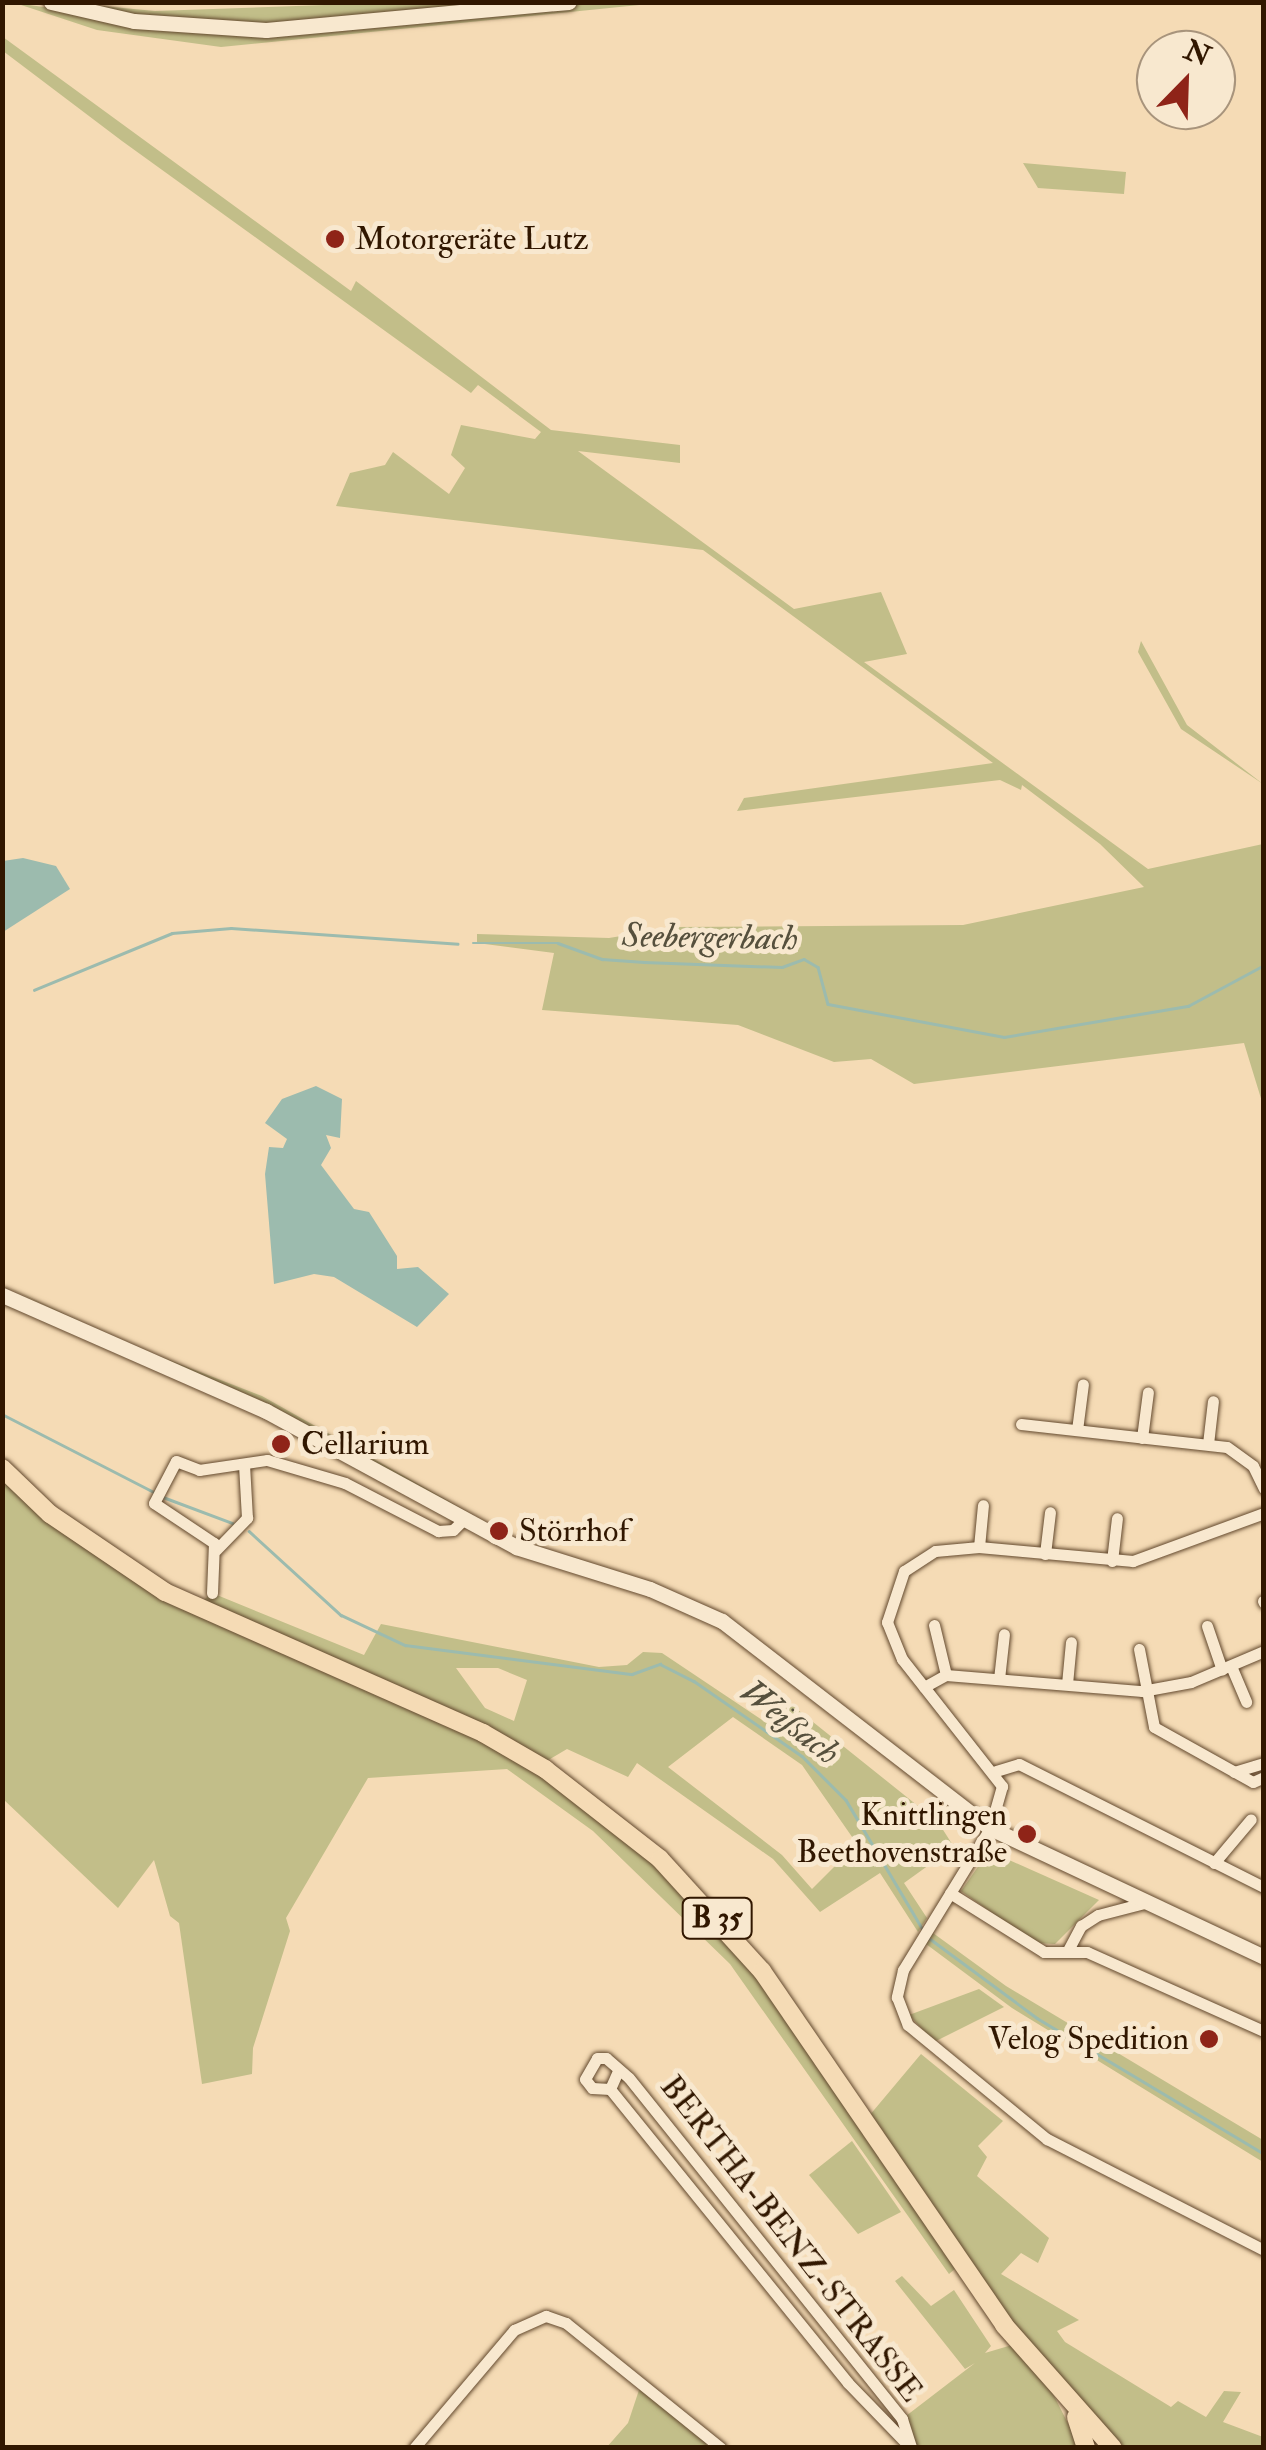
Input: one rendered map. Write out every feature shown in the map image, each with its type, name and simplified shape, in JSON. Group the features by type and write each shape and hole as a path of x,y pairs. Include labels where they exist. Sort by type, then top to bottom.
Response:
{"main road":[{"name":"B 35","path":"2,1468 102,1554 268,1641 483,1733 560,1779 660,1859 762,1971 1004,2325 1033,2362 1114,2448"},
{"path":"1070,2402 1086,2448"}],"street":[{"path":"50,2 134,21 266,30 568,2"},
{"path":"2,1296 266,1412 463,1520 545,1558 650,1589 722,1621 990,1828 1264,1957"},
{"path":"1077,1430 1083,1384"},
{"path":"1142,1438 1148,1392"},
{"path":"1208,1444 1214,1401"},
{"path":"1021,1424 1208,1444 1238,1452 1258,1462 1264,1489"},
{"path":"216,1550 156,1509 156,1499 176,1461 198,1470 268,1460 345,1483 438,1531 453,1530 463,1520"},
{"path":"212,1593 216,1550 247,1518 244,1464"},
{"path":"979,1547 982,1504"},
{"path":"1046,1554 1050,1512"},
{"path":"1264,1513 1161,1554 1112,1561 979,1547 917,1559 894,1589 890,1632 924,1687 996,1771 1001,1802 990,1828 903,1970 897,1997 908,2025 1046,2139 1264,2250"},
{"path":"1112,1561 1116,1518"},
{"path":"934,1625 946,1675"},
{"path":"1207,1626 1246,1702"},
{"path":"999,1678 1004,1634"},
{"path":"1067,1684 1071,1642"},
{"path":"1139,1649 1142,1692 1154,1727 1253,1782 1264,1777"},
{"path":"924,1687 946,1675 1142,1692 1226,1668 1264,1651"},
{"path":"1234,1772 1264,1763"},
{"path":"996,1771 1019,1764 1264,1886"},
{"path":"1214,1863 1251,1820"},
{"path":"950,1893 1028,1944 1087,1952 1264,2030"},
{"path":"1066,1952 1080,1926 1098,1915 1148,1902"},
{"name":"BERTHA-BENZ-STRASSE","path":"606,2058 618,2071 902,2418 911,2447 848,2383 610,2089 592,2088 586,2069 606,2058"},
{"name":"BERTHA-BENZ-STRASSE","path":"610,2089 618,2071"},
{"path":"414,2448 514,2330 546,2316 566,2323 721,2448"}],"shaded area":[{"path":"409,2 480,4 278,24 134,16 70,3 155,11"},
{"path":"15,3 200,29 569,3 659,3 221,47 97,30"},
{"path":"3,37 351,291 356,281 551,430 680,445 680,463 578,451 794,609 881,592 907,654 864,662 1148,869 1263,844 1263,1105 1244,1043 914,1084 871,1059 834,1062 738,1025 542,1010 554,953 477,943 477,934 609,938 676,927 963,925 1144,887 1100,844 1022,785 1021,790 1000,780 737,811 744,798 993,763 703,550 336,506 350,473 385,465 393,452 449,494 465,468 451,455 461,425 535,439 541,432 478,385 471,393 122,141 3,51"},
{"path":"1023,163 1126,172 1124,194 1038,188"},
{"path":"1141,641 1187,725 1263,784 1181,729 1138,652"},
{"path":"23,858 56,866 70,889 3,932 3,861"},
{"path":"316,1086 342,1099 340,1138 326,1135 331,1148 321,1165 354,1209 369,1212 397,1256 397,1269 418,1267 449,1294 417,1327 334,1277 314,1274 274,1284 265,1174 269,1147 283,1148 287,1139 265,1123 282,1099"},
{"path":"2,1284 123,1342 262,1396 475,1516"},
{"path":"2,1478 50,1514 199,1604 212,1593 364,1655 381,1624 599,1667 627,1665 643,1652 662,1653 768,1724 788,1702 938,1822 954,1847 904,1883 927,1918 918,1932 880,1873 820,1912 773,1859 637,1763 628,1777 567,1749 545,1762 487,1727 358,1670 540,1773 645,1854 757,1974 956,2268 949,2274 730,1964 593,1831 507,1769 368,1778 286,1918 290,1931 253,2048 252,2074 202,2084 179,1923 170,1916 154,1860 118,1908 3,1799","holes":["456,1668 498,1668 527,1680 514,1721 485,1708","733,1717 802,1765 857,1844 812,1889 782,1855 668,1767"]},
{"path":"989,1851 1099,1900 1055,1944 1035,1943 961,1891"},
{"path":"933,1933 1006,1986 1263,2140 1263,2162 1012,2008 926,1944"},
{"path":"979,1989 1004,2007 934,2042 909,2015"},
{"path":"921,2054 1003,2121 978,2146 987,2157 977,2176 1049,2238 1038,2263 1021,2253 1001,2274 1079,2320 1057,2331 1065,2342 1171,2407 1178,2401 1206,2417 1224,2391 1241,2392 1223,2422 1263,2437 1263,2447 1123,2447 1075,2397 1011,2321 869,2116"},
{"path":"852,2141 901,2212 858,2234 809,2175"},
{"path":"902,2276 931,2306 954,2290 991,2346 985,2353 1012,2345 1051,2390 1080,2447 911,2447 902,2419 975,2363 965,2369 895,2281"},
{"path":"641,2384 711,2439 704,2447 606,2448 628,2423"}],"waterway":[{"name":"Seebergerbach","path":"34,990 172,933 231,928 457,944"},
{"name":"Seebergerbach","path":"473,943 558,943 602,959 644,962 782,967 804,959 818,967 828,1004 1004,1037 1188,1006 1264,965"},
{"name":"Weißach","path":"2,1414 156,1493"},
{"name":"Weißach","path":"163,1497 232,1523"},
{"name":"Weißach","path":"249,1531 341,1615 405,1645 632,1674 660,1664 694,1681 802,1756 846,1800 922,1928"},
{"name":"Weißach","path":"929,1938 1037,2018 1264,2154"}],"place":[{"name":"Motorgeräte Lutz","path":"335,239"},
{"name":"Cellarium","path":"281,1444"},
{"name":"Störrhof","path":"499,1531"},
{"name":"Knittlingen Beethovenstraße","path":"1027,1834"},
{"name":"Velog Spedition","path":"1209,2039"}]}
